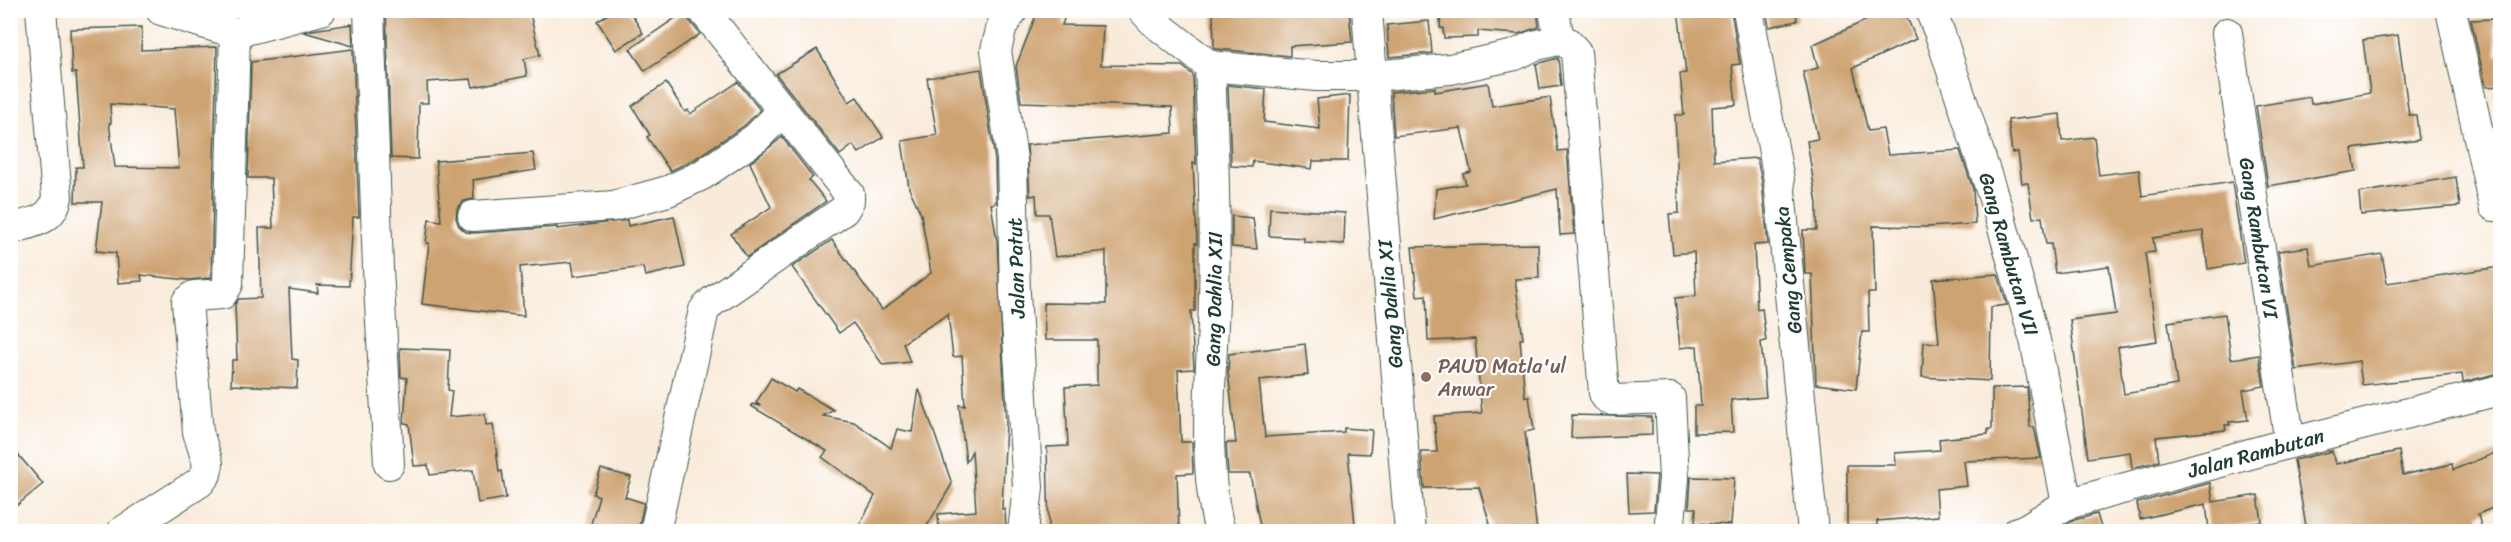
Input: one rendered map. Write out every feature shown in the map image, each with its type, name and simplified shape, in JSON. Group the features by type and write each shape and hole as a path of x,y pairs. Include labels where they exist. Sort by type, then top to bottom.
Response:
{"street":[{"path":"10,229 46,217 54,210 57,197 41,10"},
{"path":"161,10 235,33 305,13"},
{"path":"369,10 378,269 389,464"},
{"path":"655,531 704,310 713,301 844,210 849,201 849,194 703,10"},
{"name":"Jalan Patut","path":"1013,10 1002,26 996,50 1012,159 1015,294 1028,487 1023,531"},
{"path":"1143,10 1182,46 1210,66 1294,74 1372,76 1450,69 1515,55 1533,46 1558,40 1567,42 1576,52 1604,393 1606,398 1612,400 1670,398 1674,479 1670,531"},
{"name":"Gang Dahlia XI","path":"1367,10 1410,531"},
{"path":"1554,10 1558,40"},
{"name":"Gang Cempaka","path":"1748,10 1779,180 1814,531"},
{"name":"Gang Rambutan VII","path":"1930,10 1999,214 2035,340 2067,504"},
{"path":"2451,10 2494,206"},
{"path":"123,531 200,482 206,474 208,465 198,432 187,302 194,296 222,294 228,285 235,33"},
{"name":"Gang Rambutan VI","path":"2228,33 2290,443"},
{"name":"Gang Dahlia XII","path":"1210,66 1216,230 1210,465 1213,508 1220,531"},
{"path":"473,216 614,206 668,191 702,175 756,138 782,112"},
{"name":"Jalan Rambutan","path":"2018,531 2026,529 2067,504 2290,443 2500,390"}],"building":[{"path":"386,10 529,10 540,55 524,59 527,76 473,87 471,79 427,82 428,103 419,103 418,159 391,158"},
{"path":"614,10 629,10 643,33 616,50 597,21"},
{"path":"1038,10 1067,10 1062,25 1103,26 1101,65 1182,66 1193,75 1196,164 1193,163 1197,241 1197,244 1195,243 1195,311 1191,311 1194,369 1178,370 1181,442 1192,442 1193,473 1177,474 1179,531 1049,531 1047,447 1068,446 1065,387 1097,385 1097,340 1045,340 1044,303 1106,304 1106,251 1055,257 1049,214 1037,214 1036,195 1030,196 1027,145 1173,133 1172,107 1021,102 1016,66"},
{"path":"1213,10 1349,10 1352,42 1290,46 1290,56 1217,49 1214,48"},
{"path":"1537,10 1539,27 1518,34 1478,31 1478,37 1444,38 1443,28 1440,28 1441,11"},
{"path":"1678,10 1731,10 1740,64 1732,65 1736,105 1712,107 1714,161 1757,158 1762,182 1768,244 1754,245 1757,309 1762,308 1766,341 1761,342 1766,397 1731,400 1733,432 1694,433 1694,406 1701,406 1697,346 1680,348 1675,298 1696,296 1694,252 1673,254 1669,214 1679,213 1675,115 1684,115 1680,74 1686,73"},
{"path":"1766,10 1796,10 1797,21 1769,27"},
{"path":"1889,10 1904,10 1916,39 1853,68 1868,131 1883,129 1888,155 1960,150 1973,189 1975,224 1927,227 1873,226 1875,293 1868,293 1869,332 1862,332 1856,389 1816,384 1812,274 1805,274 1803,230 1817,230 1817,204 1807,141 1818,139 1803,72 1818,68 1812,45"},
{"path":"686,11 689,20 700,34 645,71 630,49"},
{"path":"2494,19 2497,56 2500,56 2500,86 2486,87 2471,20"},
{"path":"1429,21 1432,53 1389,57 1387,25"},
{"path":"352,24 353,46 304,32 312,30"},
{"path":"142,27 141,50 217,47 211,278 188,280 141,275 142,281 118,283 116,253 96,251 102,202 75,202 76,167 83,167 76,73 72,73 70,29","holes":["110,104 174,109 179,168 115,167 109,123 111,123"]},
{"path":"2398,35 2409,115 2416,115 2419,140 2352,149 2356,171 2268,186 2256,106 2310,97 2311,104 2370,93 2363,40"},
{"path":"353,49 359,217 353,217 349,286 317,285 318,293 289,289 292,359 298,360 297,388 231,385 232,360 237,360 235,304 239,299 261,298 259,228 273,228 271,178 248,178 251,62"},
{"path":"817,49 849,102 857,97 883,137 859,153 853,145 840,155 776,74"},
{"path":"1558,58 1561,86 1540,89 1536,64"},
{"path":"981,69 995,160 996,203 991,204 997,241 1006,424 1002,509 1005,509 1006,531 939,531 938,514 976,511 972,451 966,462 959,405 965,406 962,356 953,357 948,314 903,343 910,362 883,365 853,323 839,333 792,267 832,240 882,310 931,273 921,214 909,188 902,141 937,135 927,78"},
{"path":"738,82 760,110 745,125 693,160 670,171 647,137 650,135 632,106 666,83 685,112 688,110 690,114"},
{"path":"1488,83 1492,106 1550,97 1558,151 1567,150 1574,234 1560,235 1557,189 1434,219 1436,189 1466,184 1463,174 1471,172 1461,128 1394,136 1391,92 1435,88 1435,92"},
{"path":"1228,85 1266,89 1264,122 1320,129 1317,99 1350,95 1348,161 1313,161 1312,169 1253,161 1252,167 1231,166"},
{"path":"2060,114 2062,141 2094,137 2099,175 2139,170 2142,196 2232,182 2244,263 2208,269 2203,231 2153,238 2155,252 2145,253 2157,341 2118,347 2124,394 2177,385 2168,322 2225,314 2231,359 2259,355 2264,386 2243,390 2248,420 2229,422 2230,425 2225,425 2226,430 2156,437 2159,461 2132,468 2130,452 2088,458 2070,320 2116,314 2109,266 2055,273 2051,244 2046,244 2042,217 2033,218 2028,183 2022,183 2018,152 2012,153 2008,120"},
{"path":"782,137 813,177 809,180 826,201 747,257 731,234 771,207 750,163"},
{"path":"533,153 536,170 473,180 474,199 464,201 457,209 456,218 459,226 466,232 474,233 557,227 557,229 627,220 628,226 674,216 685,267 645,276 643,267 574,276 572,262 520,267 524,316 422,304 429,243 426,243 429,219 441,221 436,161"},
{"path":"2456,177 2460,206 2361,215 2359,193"},
{"path":"1270,208 1345,213 1344,244 1304,242 1304,238 1269,236"},
{"path":"1232,216 1253,218 1257,249 1232,247"},
{"path":"1538,244 1539,278 1515,279 1523,339 1520,339 1525,397 1529,397 1534,430 1525,432 1537,531 1492,531 1479,487 1424,488 1421,452 1437,452 1434,416 1482,413 1475,339 1428,341 1426,295 1417,296 1412,247"},
{"path":"2308,247 2311,266 2382,254 2387,283 2500,267 2500,373 2463,382 2462,374 2362,385 2359,361 2296,370 2278,251"},
{"path":"1998,274 2007,305 1991,307 1990,381 1922,377 1924,342 1939,343 1933,279"},
{"path":"1305,344 1308,375 1259,380 1265,437 1344,432 1344,428 1372,430 1370,454 1348,453 1355,525 1298,531 1261,531 1250,474 1228,474 1226,443 1236,443 1228,372 1229,354"},
{"path":"400,348 450,350 448,390 452,391 449,417 485,414 486,425 493,424 499,472 502,471 506,498 478,503 473,470 430,475 428,465 414,466 409,424 404,423 407,378 401,377"},
{"path":"771,378 795,392 797,389 834,410 823,416 854,422 891,448 897,429 912,432 919,389 952,484 924,531 856,531 875,496 822,457 827,451 751,406 752,404 761,406 756,403"},
{"path":"2027,387 2030,427 2034,427 2041,458 1964,461 1967,486 1936,489 1938,516 1877,521 1877,526 1847,526 1847,465 1896,465 1895,453 1940,450 1939,439 1988,434 1988,429 1992,429 1992,388"},
{"path":"1572,415 1652,417 1652,435 1571,438"},
{"path":"10,445 43,484 10,511"},
{"path":"2332,451 2335,464 2399,451 2403,475 2452,464 2453,470 2500,451 2500,505 2478,514 2482,531 2393,531 2393,525 2362,531 2307,531 2294,460"},
{"path":"601,469 631,477 625,497 644,503 638,531 589,531 599,496 593,494"},
{"path":"1627,474 1657,475 1654,511 1629,512"},
{"path":"1691,477 1734,478 1731,525 1695,523 1696,508 1689,508"},
{"path":"2210,483 2213,502 2258,495 2262,522 2209,529 2206,504 2140,519 2137,503"},
{"path":"2097,514 2102,531 2055,531 2074,520"}],"place":[{"name":"PAUD Matla'ul Anwar","path":"1426,377"}]}
